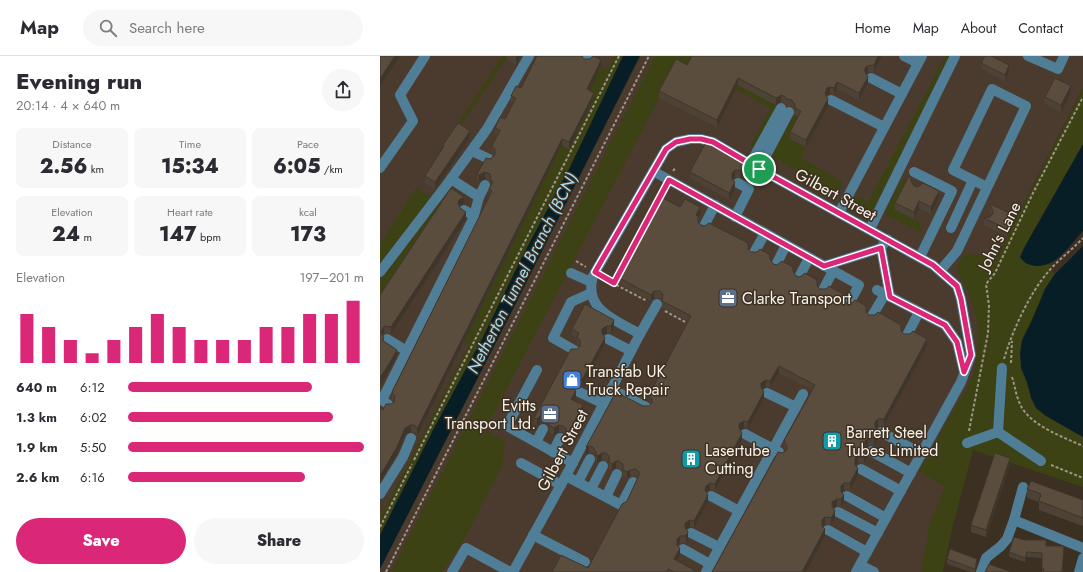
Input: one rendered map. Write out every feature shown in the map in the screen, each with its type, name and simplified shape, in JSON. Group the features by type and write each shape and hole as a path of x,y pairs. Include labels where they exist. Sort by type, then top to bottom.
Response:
{"street":[{"path":"380,168 413,121 400,95 425,56"},
{"path":"380,272 472,151 487,129 529,56"},
{"path":"839,213 920,60 904,56"},
{"path":"870,229 955,56"},
{"path":"1028,56 1058,69 1064,56"},
{"path":"871,78 902,94"},
{"path":"940,271 957,251 1026,106 992,89 953,170 987,187"},
{"path":"831,100 884,127"},
{"path":"755,167 785,110"},
{"name":"Gilbert Street","path":"452,572 466,548 512,572 534,535 640,334 600,311 594,303 590,286 591,282 595,272 666,149 676,142 690,139 701,139 713,142 755,167 920,257 933,265 957,286 961,299 971,355 961,382 858,568"},
{"path":"472,151 488,159"},
{"path":"653,171 859,285 849,304"},
{"path":"917,186 918,174 952,191 920,257"},
{"path":"451,179 479,197"},
{"path":"951,228 974,180"},
{"path":"735,217 749,189 738,183"},
{"path":"384,402 407,351 423,328 453,249 474,216 479,197 485,185"},
{"path":"704,226 715,205"},
{"path":"464,210 474,216"},
{"path":"976,212 987,218"},
{"path":"754,253 765,233"},
{"path":"828,268 881,248 887,239"},
{"path":"776,265 786,245"},
{"path":"872,316 884,294 881,248"},
{"path":"799,277 809,258"},
{"path":"823,290 828,268"},
{"path":"571,272 591,282"},
{"path":"574,350 553,338 572,302 591,293"},
{"path":"884,294 945,325 957,342 964,372"},
{"path":"640,334 656,305"},
{"path":"908,335 920,312"},
{"path":"387,339 407,351"},
{"path":"608,339 631,351"},
{"path":"998,432 1006,366"},
{"path":"537,370 507,426 573,463"},
{"path":"612,389 646,407"},
{"path":"579,392 604,404"},
{"path":"767,393 796,407"},
{"path":"683,549 708,568 720,552 739,511 777,451 803,394"},
{"path":"536,442 543,429"},
{"path":"881,432 922,454"},
{"path":"967,443 998,432"},
{"path":"998,432 1041,461"},
{"path":"745,434 777,451"},
{"path":"380,494 403,457 411,438"},
{"path":"553,452 560,438"},
{"path":"871,451 911,472"},
{"path":"578,482 590,459"},
{"path":"521,463 564,480 578,482 621,505 633,482"},
{"path":"591,489 603,466"},
{"path":"861,469 901,491"},
{"path":"606,497 618,474"},
{"path":"981,572 986,558 1001,546 1007,538 1014,520 1023,487"},
{"path":"711,496 739,511"},
{"path":"847,496 886,518"},
{"path":"838,512 878,533"},
{"path":"1014,520 1083,548"},
{"path":"828,530 867,552"},
{"path":"691,533 720,552"},
{"path":"534,535 585,562"},
{"path":"1079,572 1083,558"},
{"path":"858,568 874,572"}],"path":[{"path":"380,527 513,268 619,56"},
{"path":"386,572 649,56"},
{"name":"John's Lane","path":"967,443 988,333 989,305 986,284 994,273 1033,193 1083,97"},
{"path":"656,203 676,167"},
{"path":"1006,366 1012,338 1037,286 1049,270 1083,238"},
{"path":"576,261 690,325"},
{"path":"614,283 617,276"},
{"path":"1006,366 1012,338"},
{"path":"1012,375 1020,404 1026,414 1034,421 1083,446"},
{"path":"1041,461 1083,478"}],"shaded area":[{"path":"380,56 1083,56 1083,88 998,256 931,572 380,572"}],"green space":[{"path":"502,56 508,56 443,152 440,150"},
{"path":"615,56 623,56 570,167 522,257 482,339 434,428 380,535 380,519 469,344 464,342 562,145 569,149 587,96 601,67 608,69"},
{"path":"655,56 695,56 693,61 778,106 755,149 750,146 770,108 736,90 733,95 659,98 485,430 505,441 502,466 465,538 442,572 391,572"},
{"path":"945,56 949,56 875,206 868,214 861,214 854,205 857,196 868,202"},
{"path":"1083,89 1083,144 1024,248 1038,266 1050,264 1054,275 1045,289 1022,340 1021,368 1036,408 1046,416 1083,437 1083,487 973,450 952,529 943,572 921,572 930,523 945,487 919,471 974,374 977,352 977,319 968,291 957,271 958,265 964,254 998,256"},
{"path":"794,114 801,118 790,139 806,147 801,158 842,181 842,188 838,192 814,191 818,184 774,158 774,152"},
{"path":"902,179 909,183 914,219 920,223 923,233 884,214"},
{"path":"416,188 431,197 380,263 380,244"},
{"path":"440,202 444,204 380,301 380,281"}],"water":[{"name":"Netherton Tunnel Branch (BCN)","path":"623,56 640,56 380,569 380,535 434,428 482,339 522,257 570,167"},
{"path":"1083,144 1083,231 1057,259 1044,265 1036,266 1028,264 1020,257 1024,248"},
{"path":"1083,246 1083,437 1046,416 1036,408 1021,368 1020,353 1022,340 1045,289 1054,275"}],"building":[{"path":"380,56 395,56 380,79"},
{"path":"537,56 581,56 584,59 590,59 594,56 601,60 587,89 594,93 569,142 562,139 417,429 414,425 405,428 397,447 380,476 380,408 383,410 386,404 391,404 394,402 395,396 392,392 492,191 489,189 493,182 491,181 490,174 485,172 479,175 477,174 486,158 490,159 495,155 495,149 492,146 500,130 495,128 500,117 505,119 516,98 511,96 516,86 521,88"},
{"path":"692,56 878,56 874,65 865,68 865,72 868,77 859,93 837,82 834,88 827,88 825,94 828,99 806,140 790,132 801,111 795,108 792,100 781,95 776,98 738,78 717,120 659,91 676,59 687,65"},
{"path":"985,56 991,56 1009,65 1005,75 981,63"},
{"path":"1055,78 1071,86 1061,105 1045,97"},
{"path":"458,123 470,131 435,182 425,176"},
{"path":"706,142 745,163 741,171 735,170 732,173 732,179 735,182 729,193 690,172"},
{"path":"909,176 911,177 911,181 914,186 918,187 923,183 939,191 931,207 919,201 914,212 895,203"},
{"path":"451,188 464,197 459,200 458,203 460,208 466,212 391,327 384,326 381,332 384,338 382,340 397,350 380,378 380,295"},
{"path":"659,196 680,207 685,199 700,207 696,215 698,217 698,222 701,225 705,226 709,223 748,243 748,249 751,252 757,252 760,249 770,255 770,259 773,264 777,265 782,261 793,267 793,271 796,276 800,277 805,273 817,280 817,286 820,289 826,289 829,286 843,294 843,300 846,303 852,303 855,300 866,306 866,312 869,315 875,315 878,312 901,325 901,331 904,334 910,334 913,331 927,339 884,419 878,419 875,422 875,428 878,431 874,438 868,438 865,441 865,447 868,450 864,456 858,456 855,459 855,465 858,468 850,483 844,483 841,486 841,492 844,495 841,499 837,499 832,502 832,506 835,511 831,518 825,517 822,520 822,526 825,529 802,572 712,572 778,452 782,453 787,450 787,446 784,441 815,385 779,366 770,381 766,380 761,383 761,387 764,392 748,422 744,421 739,424 739,428 742,433 715,484 710,483 706,486 705,490 708,495 694,521 690,520 685,523 685,527 688,532 686,536 680,536 677,539 677,545 680,548 674,559 694,570 693,572 674,572 668,569 666,572 552,572 561,555 588,568 622,504 627,501 639,472 636,469 627,472 623,470 623,464 619,461 612,464 609,462 609,456 606,453 602,453 597,456 593,447 586,447 616,392 643,406 649,406 652,403 652,399 649,395 691,316 662,301 663,294 660,291 654,291 651,295 616,276"},
{"path":"990,204 1014,215 1007,229 984,218 990,217 993,214"},
{"path":"585,304 614,320 611,326 607,326 602,329 602,333 605,338 582,380 578,379 573,383 573,388 576,391 571,399 583,405 567,435 566,428 563,426 559,425 554,428 549,425 549,419 546,416 540,416 537,419 534,418 571,349 577,349 580,346 580,340 577,337 579,333 572,329"},
{"path":"995,453 1010,458 986,530 971,525"},
{"path":"1031,481 1083,500 1083,518 1039,501 1041,494 1027,489"},
{"path":"1014,537 1024,540 1046,540 1046,546 1064,546 1062,572 1043,572 1042,553 1027,552 1025,558 1009,552"},
{"path":"950,549 977,559 975,569 947,559"},
{"path":"989,564 1011,572 985,572"}],"place":[{"name":"Clarke Transport","path":"728,298"},
{"name":"Transfab UK Truck Repair","path":"572,380"},
{"name":"Evitts Transport Ltd.","path":"550,414"},
{"name":"Barrett Steel Tubes Limited","path":"832,441"},
{"name":"Lasertube Cutting","path":"691,459"}],"route":[{"path":"690,139 701,139 713,142 759,169 933,265 957,286 961,299 971,355 964,372 957,342 945,325 890,297 881,248 824,266 669,180 614,283 595,272 666,149 676,142 690,139"}]}
